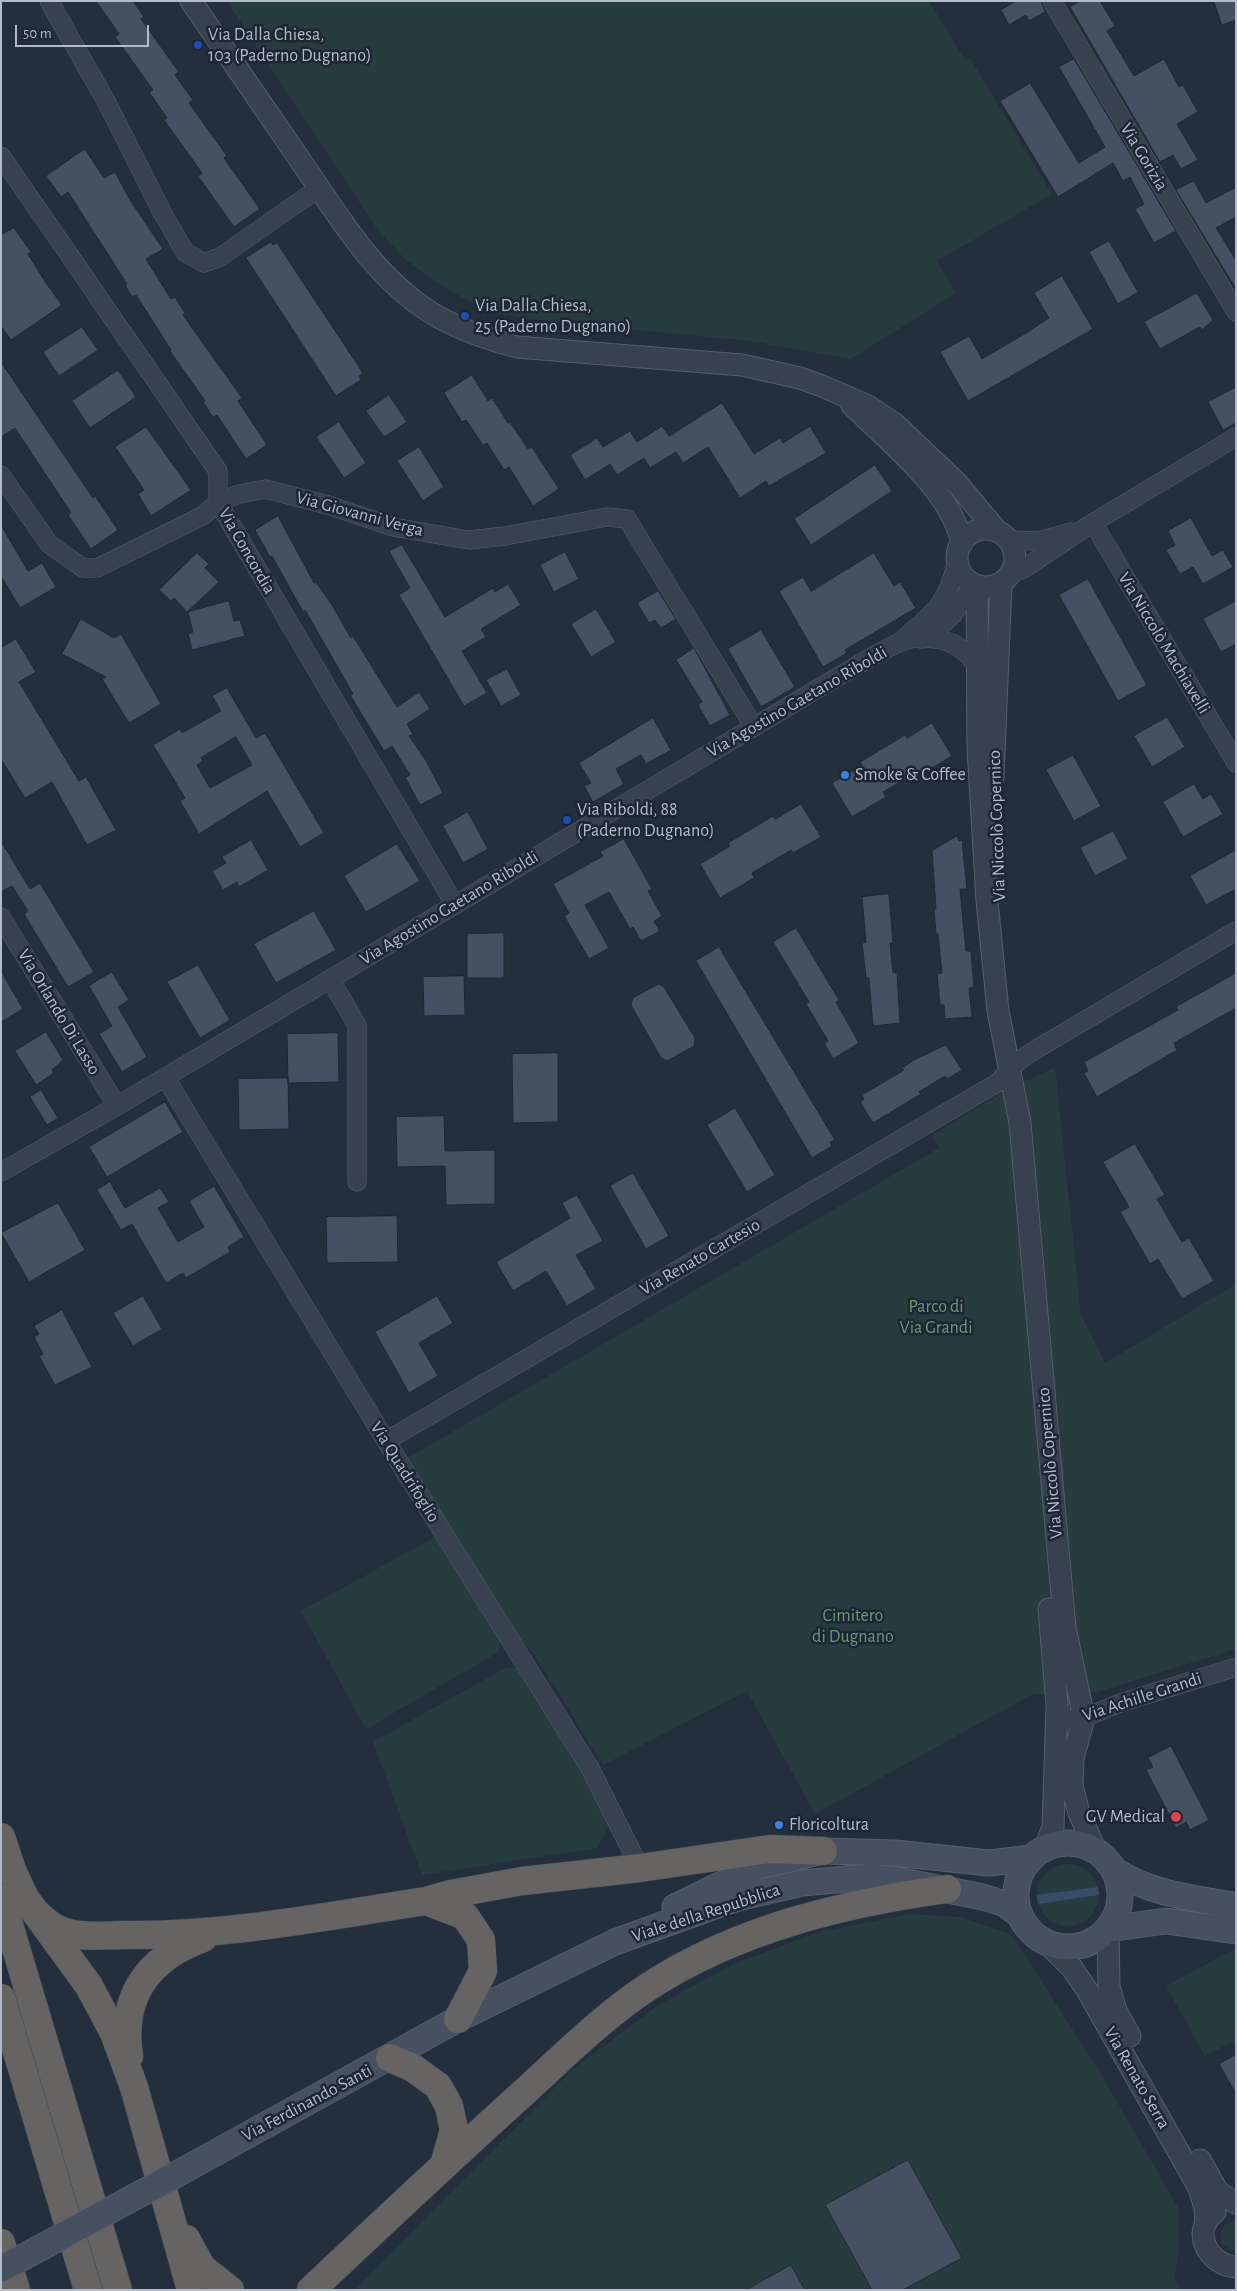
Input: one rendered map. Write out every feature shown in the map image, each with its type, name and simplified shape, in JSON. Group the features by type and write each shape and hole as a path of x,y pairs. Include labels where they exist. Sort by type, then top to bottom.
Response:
{"highway":[{"path":"1,1837 18,1886 34,1912 89,1986 114,2033 134,2087 168,2204 190,2290"},
{"path":"34,1912 51,1926 66,1932 83,1935 220,1932 426,1901 451,1894 522,1882 640,1868 770,1849 823,1851"},
{"path":"311,2290 604,2018 650,1986 716,1951 808,1918 884,1898 947,1890"},
{"path":"1,1898 118,2290"},
{"path":"426,1901 465,1916 482,1940 483,1971 458,2020"},
{"path":"134,2087 127,2034 131,2007 136,1991 155,1964 184,1945 220,1932"},
{"path":"1,1998 88,2290"},
{"path":"390,2058 413,2068 438,2086 449,2106 454,2130 444,2165"},
{"path":"168,2204 202,2268 230,2290"},
{"path":"1,2243 16,2290"}],"main road":[{"path":"1069,1843 1082,1845 1096,1851 1106,1859 1114,1870 1120,1885 1121,1896 1115,1918 1108,1929 1096,1939 1083,1945 1069,1947 1047,1943 1025,1925 1020,1914 1016,1900 1017,1886 1022,1872 1038,1853 1069,1843"},
{"name":"Viale della Repubblica","path":"615,1942 657,1916 736,1876 788,1858 823,1851 894,1853 989,1864 1038,1853"},
{"path":"1114,1870 1129,1880 1146,1887 1176,1895 1236,1906"},
{"name":"Viale della Repubblica","path":"615,1942 737,1898 802,1883 869,1877 947,1890 998,1902 1020,1914"},
{"path":"1108,1929 1166,1921 1236,1931"},
{"name":"Via Ferdinando Santi","path":"1,2269 458,2020 615,1942"}],"street":[{"path":"49,1 106,100 162,212 185,252 204,263 220,257 319,188"},
{"path":"191,1 352,236 389,279 429,312 468,332 517,347 742,365 800,378 882,413 911,437 955,481 1003,535 1015,554 1016,561 1006,579"},
{"name":"Via Gorizia","path":"1052,1 1236,312"},
{"name":"Via Concordia","path":"1,156 218,472 218,502 455,905"},
{"path":"843,396 906,458 934,490 956,523 963,577 976,586 988,588 1033,564 1090,525 1236,437"},
{"name":"Via Giovanni Verga","path":"1,475 49,544 83,568 97,568 204,514 218,502 239,494 265,489 328,505 393,526 469,540 505,536 608,517 627,519 754,727"},
{"path":"959,551 976,531 987,529 1003,535 1039,541 1090,525"},
{"name":"Via Niccolò Machiavelli","path":"1090,525 1236,763"},
{"name":"Via Agostino Gaetano Riboldi","path":"1,1172 117,1106 896,644 933,614 941,604 951,587 959,551"},
{"name":"Via Niccolò Copernico","path":"1006,579 993,759 993,807 1010,1069 1008,1124 1057,1705 1053,1828 1038,1853"},
{"name":"Via Agostino Gaetano Riboldi","path":"896,644 915,639 936,630 946,623 966,593 976,586"},
{"name":"Via Niccolò Copernico","path":"976,586 980,801 998,1011 1020,1123 1064,1628 1084,1718 1073,1758 1072,1784 1079,1814 1096,1851"},
{"path":"915,639 937,639 957,645 966,651 978,667"},
{"name":"Via Orlando Di Lasso","path":"1,917 117,1106"},
{"path":"1010,1069 1030,1053 1236,931"},
{"path":"330,979 357,1025 357,1182"},
{"name":"Via Renato Cartesio","path":"386,1442 996,1082 1010,1069"},
{"name":"Via Quadrifoglio","path":"165,1077 386,1442 590,1768 640,1868"},
{"name":"Via Achille Grandi","path":"1057,1705 1061,1716 1066,1719 1084,1718 1120,1703 1236,1667"},
{"name":"Via Renato Serra","path":"1108,1929 1109,1987 1116,2011 1212,2181 1226,2198 1236,2204"},
{"name":"Via Renato Serra","path":"1047,1943 1072,1968 1087,1990 1194,2179 1203,2198 1206,2223 1203,2240 1210,2256 1222,2265 1236,2267"},
{"path":"1206,2223 1211,2214 1219,2208 1236,2204"}],"green space":[{"path":"227,1 929,1 965,60 970,58 1052,194 937,261 956,293 851,359 750,341 528,319 498,314 463,298 433,280 404,258 377,229"},
{"name":"Parco di Via Grandi","path":"1055,1067 1081,1315 1105,1363 1236,1284 1236,1649 1097,1692 1031,1695 815,1814 747,1691 603,1765 537,1658 512,1629 406,1459 939,1148 932,1135 1002,1093"},
{"path":"435,1537 500,1642 497,1653 366,1729 301,1611"},
{"path":"507,1667 517,1668 579,1767 609,1826 597,1848 422,1875 373,1742"},
{"path":"1068,1864 1080,1866 1090,1873 1097,1883 1099,1895 1097,1907 1090,1917 1080,1924 1068,1926 1056,1924 1046,1917 1039,1907 1037,1895 1039,1883 1046,1873 1056,1866"},
{"path":"909,1914 961,1917 1012,1935 1098,2069 1179,2209 1179,2248 1175,2278 1182,2290 355,2290 573,2069 660,2004 732,1965 819,1932"},
{"path":"1236,1948 1236,2040 1205,2056 1166,1986"},
{"path":"1236,2220 1236,2251 1234,2251 1222,2244 1220,2234 1225,2224"}],"water":[{"path":"1098,1887 1099,1895 1038,1904 1037,1895"}],"building":[{"path":"96,1 133,1 144,17 141,19 179,72 175,75 193,100 189,103 227,156 224,158 260,209 234,227 198,176 202,173 164,120 167,118 149,92 153,90 115,37 119,34"},
{"path":"1016,1 1041,1 1045,12 1029,21 1026,15 1009,25 1001,10"},
{"path":"1080,1 1100,1 1115,26 1107,31 1134,76 1164,59 1179,87 1183,85 1198,112 1177,124 1198,160 1181,169 1173,155 1160,162 1070,7"},
{"path":"1214,1 1236,1 1236,20 1222,25"},
{"path":"1074,59 1176,231 1154,243 1135,209 1144,204 1130,177 1123,181 1113,163 1058,197 1000,101 1030,83 1079,163 1105,147 1059,67"},
{"path":"85,149 104,178 115,172 130,200 163,249 146,259 171,299 175,297 185,313 183,315 242,398 238,401 267,445 246,459 217,415 213,417 203,402 205,401 170,351 136,295 132,297 125,285 127,284 68,192 61,197 46,176"},
{"path":"1194,181 1206,203 1236,187 1236,217 1216,228 1236,260 1236,289 1176,190"},
{"path":"14,228 31,252 28,254 46,283 62,305 11,340 1,326 1,235"},
{"path":"1109,241 1138,292 1118,304 1089,252"},
{"path":"271,242 273,245 277,243 363,373 359,376 361,380 336,396 246,258"},
{"path":"1062,276 1093,329 968,401 940,352 969,336 982,359 1026,333 1049,318 1034,293"},
{"path":"1197,293 1213,320 1202,330 1200,327 1160,349 1144,322"},
{"path":"82,327 98,350 59,376 43,352"},
{"path":"1,362 93,498 95,496 118,530 91,549 68,515 71,513 15,428 1,437"},
{"path":"118,370 136,397 90,428 72,401"},
{"path":"472,375 488,401 492,398 528,449 532,447 559,489 533,506 509,467 504,470 487,443 483,445 466,420 462,422 444,393"},
{"path":"1236,387 1236,423 1223,430 1208,402"},
{"path":"389,395 407,422 384,437 366,411"},
{"path":"722,403 754,454 780,438 783,443 810,426 826,453 769,486 766,481 740,498 708,447 683,463 676,452 650,468 644,458 617,475 610,464 585,480 570,455 597,438 603,447 630,431 637,442 662,426 669,436"},
{"path":"339,422 366,463 344,478 316,437"},
{"path":"146,427 191,490 151,516 138,494 144,490 115,447"},
{"path":"419,447 444,487 423,501 397,461"},
{"path":"875,465 892,491 811,545 794,519"},
{"path":"278,516 314,583 316,582 332,605 351,638 353,636 397,707 419,692 430,709 407,724 413,734 409,736 425,759 443,793 420,805 405,777 410,775 392,746 384,751 350,695 353,694 305,610 303,612 272,556 270,557 255,530"},
{"path":"1191,518 1212,556 1223,550 1233,567 1203,584 1193,567 1180,574 1166,550 1175,545 1168,531"},
{"path":"1,525 28,571 42,563 56,587 20,608 1,576"},
{"path":"402,545 445,617 493,588 495,592 508,584 521,605 481,629 486,637 462,651 487,693 464,706 399,595 410,588 389,551"},
{"path":"565,552 579,579 554,592 540,565"},
{"path":"197,553 209,564 205,568 219,582 187,612 174,598 171,601 159,590"},
{"path":"874,553 894,586 900,582 916,608 845,650 847,653 823,667 779,591 803,577 811,591"},
{"path":"1088,579 1147,685 1118,701 1059,595"},
{"path":"658,591 676,619 661,628 655,620 649,623 637,603"},
{"path":"229,601 234,621 240,620 245,636 192,650 188,634 193,632 188,612"},
{"path":"1236,601 1236,644 1221,652 1203,619"},
{"path":"596,609 616,642 591,657 571,624"},
{"path":"81,619 114,638 121,634 161,704 129,723 102,679 106,677 62,654"},
{"path":"761,630 795,687 761,707 728,649"},
{"path":"16,639 36,672 19,682 79,781 86,777 116,830 87,845 52,782 25,798 1,759 1,648"},
{"path":"694,648 730,715 710,726 698,705 702,702 676,660"},
{"path":"507,669 521,695 501,706 486,680"},
{"path":"227,688 256,738 265,733 324,833 300,847 267,791 199,834 180,801 185,798 153,745 180,729 182,733 221,711 212,696","holes":["236,737 252,765 210,788 197,765 203,761 201,758"]},
{"path":"1167,717 1185,747 1152,767 1134,736"},
{"path":"653,718 671,750 646,764 641,755 616,769 624,784 593,802 584,786 591,783 579,763"},
{"path":"932,723 952,756 925,772 923,769 883,792 886,797 852,817 832,783 862,765 860,762 905,735 907,738"},
{"path":"1073,755 1101,806 1074,821 1046,770"},
{"path":"1194,784 1203,799 1211,794 1223,814 1183,837 1163,802"},
{"path":"801,804 821,837 793,853 791,850 752,873 754,878 720,898 700,864 730,846 728,843 773,816 775,819"},
{"path":"468,812 488,849 463,863 443,826"},
{"path":"1113,831 1128,859 1095,876 1080,848"},
{"path":"957,836 959,841 962,840 967,889 960,889 966,951 971,951 974,987 969,988 972,1017 945,1019 944,1005 940,1005 937,974 942,973 938,934 936,934 932,851"},
{"path":"624,839 652,889 648,891 662,916 654,921 660,931 641,941 633,927 630,929 609,892 585,905 609,948 589,959 564,916 569,913 553,884 603,856 600,852"},
{"path":"251,840 268,870 239,887 237,882 223,890 212,871 226,863 222,857"},
{"path":"1,841 30,889 40,883 94,972 68,987 24,914 28,911 12,886 1,892"},
{"path":"397,844 420,881 366,912 344,876"},
{"path":"1236,850 1236,889 1206,905 1190,876"},
{"path":"889,894 893,943 890,943 893,973 897,973 900,1023 873,1026 869,978 866,978 862,943 866,942 862,897"},
{"path":"314,911 336,950 276,983 254,944"},
{"path":"796,928 839,1000 836,1002 859,1043 833,1059 824,1043 828,1041 806,1004 809,1002 773,942"},
{"path":"504,933 504,978 467,978 467,934"},
{"path":"719,947 835,1140 830,1142 832,1146 812,1158 696,961"},
{"path":"198,965 230,1020 200,1038 167,982"},
{"path":"1,971 23,1009 1,1022"},
{"path":"112,972 129,1000 118,1007 147,1057 122,1072 99,1034 112,1026 89,986"},
{"path":"1236,973 1236,1008 1174,1043 1177,1050 1097,1097 1084,1073 1088,1071 1084,1062 1178,1010 1176,1007"},
{"path":"464,976 465,1015 424,1016 423,977"},
{"path":"659,984 664,987 695,1038 694,1046 667,1061 661,1058 631,1005 633,998"},
{"path":"46,1032 63,1060 52,1070 54,1073 36,1085 15,1051"},
{"path":"338,1033 339,1082 288,1083 287,1034"},
{"path":"946,1045 962,1070 947,1079 945,1076 919,1092 921,1094 873,1123 860,1102 864,1099 862,1095 904,1070 902,1068 914,1060"},
{"path":"558,1053 558,1122 513,1123 512,1054"},
{"path":"288,1078 289,1129 239,1130 238,1079"},
{"path":"41,1090 58,1118 47,1125 30,1097"},
{"path":"165,1102 183,1132 107,1177 89,1147"},
{"path":"735,1108 775,1175 747,1192 707,1125"},
{"path":"444,1116 445,1151 495,1150 495,1204 446,1205 445,1166 397,1167 396,1117"},
{"path":"1135,1144 1165,1195 1157,1199 1182,1242 1189,1238 1214,1281 1182,1299 1158,1259 1150,1264 1120,1212 1129,1207 1103,1162"},
{"path":"633,1173 669,1236 646,1249 610,1186"},
{"path":"110,1182 125,1208 160,1188 169,1202 158,1208 178,1242 204,1227 189,1201 214,1186 244,1237 228,1247 230,1252 186,1278 183,1273 166,1283 132,1224 121,1230 97,1190"},
{"path":"577,1195 603,1241 576,1255 596,1289 567,1306 546,1271 513,1291 496,1262 570,1218 562,1203"},
{"path":"58,1203 85,1250 29,1282 1,1233"},
{"path":"397,1216 398,1262 327,1263 326,1217"},
{"path":"143,1296 162,1329 133,1346 113,1313"},
{"path":"437,1296 453,1323 419,1343 438,1376 409,1393 375,1332"},
{"path":"62,1310 92,1367 55,1385 39,1356 43,1354 34,1337 39,1334 34,1326"},
{"path":"1171,1746 1209,1820 1190,1830 1186,1822 1176,1828 1146,1770 1153,1767 1148,1758"},
{"path":"1236,2055 1236,2094 1219,2064"},
{"path":"908,2160 962,2258 903,2290 872,2290 825,2205"},
{"path":"791,2265 805,2290 746,2290"}],"place":[{"name":"Via Dalla Chiesa, 103 (Paderno Dugnano)","path":"198,45"},
{"name":"Via Dalla Chiesa, 25 (Paderno Dugnano)","path":"465,316"},
{"name":"Smoke & Coffee","path":"845,775"},
{"name":"Via Riboldi, 88 (Paderno Dugnano)","path":"567,820"},
{"name":"GV Medical","path":"1176,1817"},
{"name":"Floricoltura","path":"779,1825"}],"park label":[{"name":"Cimitero di Dugnano","path":"853,1626"}]}
